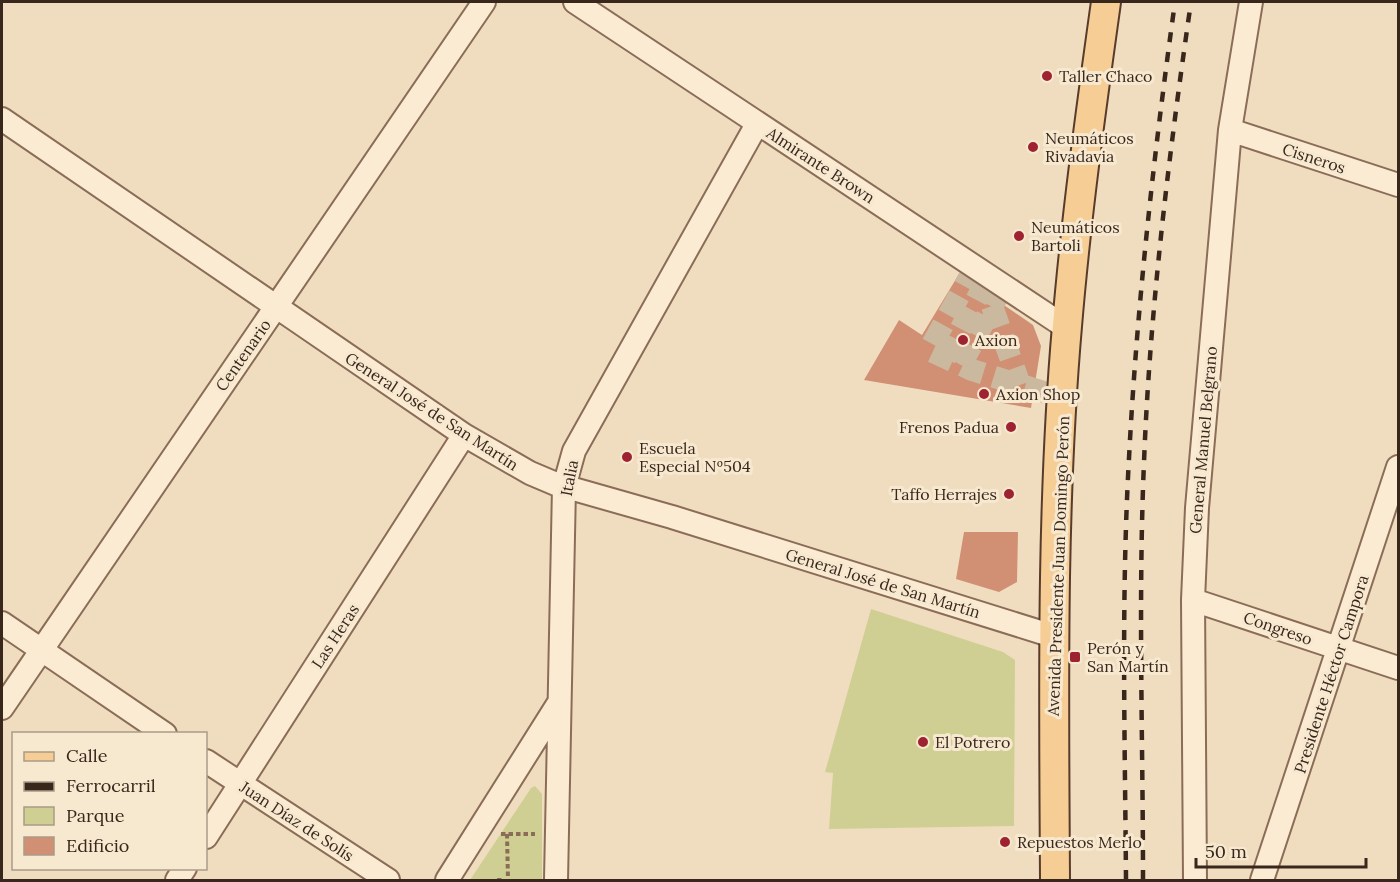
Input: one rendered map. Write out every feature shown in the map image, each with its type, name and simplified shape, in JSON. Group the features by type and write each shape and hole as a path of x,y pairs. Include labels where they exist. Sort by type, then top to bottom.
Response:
{"main road":[{"name":"Avenida Presidente Juan Domingo Perón","path":"1056,880 1053,636 1067,328 1090,111 1106,2"}],"street":[{"name":"Centenario","path":"2,708 484,2"},
{"name":"Almirante Brown","path":"575,2 1067,328"},
{"name":"General Manuel Belgrano","path":"1195,880 1192,600 1197,508 1230,130 1251,2"},
{"name":"General José de San Martín","path":"2,119 464,435 530,473 564,487 672,517 1053,636"},
{"name":"Italia","path":"556,880 564,487 574,451 758,124"},
{"name":"Cisneros","path":"1230,130 1398,185"},
{"name":"Las Heras","path":"207,835 464,435"},
{"name":"Presidente Héctor Campora","path":"1262,880 1340,649 1398,467"},
{"name":"Congreso","path":"1192,600 1398,668"},
{"path":"2,623 162,732"},
{"path":"447,880 558,703"},
{"name":"Juan Díaz de Solís","path":"207,762 388,880"}],"path":[{"path":"475,835 557,833"},
{"path":"497,880 506,880 507,834"}],"green space":[{"name":"El Potrero","path":"871,609 1003,652 1015,660 1014,826 829,829 833,773 825,772"},
{"path":"535,786 542,794 542,880 470,880 531,788"}],"building":[{"name":"Axion","path":"959,274 1033,325 1041,346 1031,408 864,380 899,320 922,335"},
{"path":"964,532 1018,532 1017,582 999,592 956,579"}],"tunnel":[{"path":"975,267 929,350 972,370 1063,398"},
{"path":"945,358 989,276"},
{"path":"961,365 1003,286"},
{"path":"992,306 1020,385"}],"railway":[{"path":"1126,880 1124,617 1129,458 1147,229 1175,2"},
{"path":"1143,880 1141,567 1147,404 1162,231 1191,2"}],"place":[{"name":"Taller Chaco","path":"1047,76"},
{"name":"Neumáticos Rivadavia","path":"1033,147"},
{"name":"Neumáticos Bartoli","path":"1019,236"},
{"name":"Axion","path":"963,340"},
{"name":"Axion Shop","path":"984,394"},
{"name":"Frenos Padua","path":"1011,427"},
{"name":"Escuela Especial Nº504","path":"627,457"},
{"name":"Taffo Herrajes","path":"1009,494"},
{"name":"Perón y San Martín","path":"1075,657"},
{"name":"El Potrero","path":"923,742"},
{"name":"Repuestos Merlo","path":"1005,842"}]}
